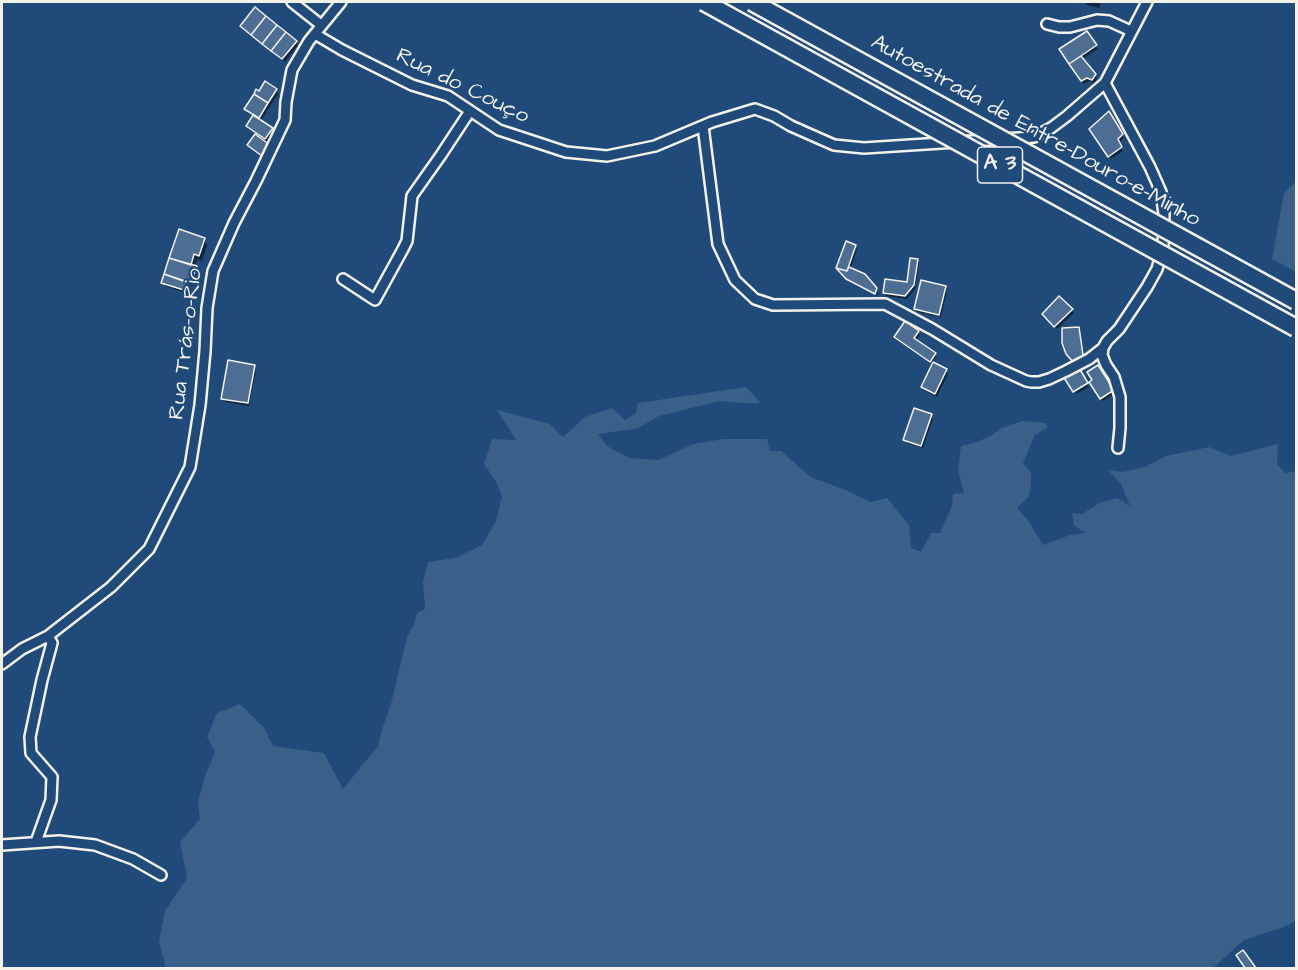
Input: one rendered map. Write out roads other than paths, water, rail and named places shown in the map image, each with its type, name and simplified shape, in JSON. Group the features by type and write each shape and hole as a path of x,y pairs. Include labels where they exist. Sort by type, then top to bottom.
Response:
{"highway":[{"name":"Autoestrada de Entre-Douro-e-Minho","path":"704,2 1296,328"},
{"name":"Autoestrada de Entre-Douro-e-Minho","path":"752,2 1296,301"}],"street":[{"path":"292,2 321,25"},
{"name":"Rua Trás-o-Rio","path":"2,664 22,649 48,636 111,587 149,549 190,467 200,405 207,308 213,272 234,223 285,120 292,70 321,25 341,2"},
{"path":"1118,448 1120,397 1114,377 1102,355 1103,348 1119,329 1157,269 1163,248 1164,214 1161,192 1150,167 1105,83 1147,2"},
{"path":"1047,24 1070,27 1097,20 1109,21 1131,31"},
{"name":"Rua do Couço","path":"315,34 412,85 448,96 499,130 566,152 607,156 655,146 703,126 755,109 834,145 844,147 887,147 1034,136 1051,128 1105,83"},
{"path":"343,279 375,300 407,241 412,196 470,111"},
{"path":"703,126 718,244 735,280 755,299 773,306 885,304 991,365 1031,382 1049,379 1066,371 1089,359 1103,348"},
{"path":"36,842 51,800 52,777 31,753 30,737 52,643 48,636"},
{"path":"2,845 59,841 95,845 133,859 161,875"}]}
